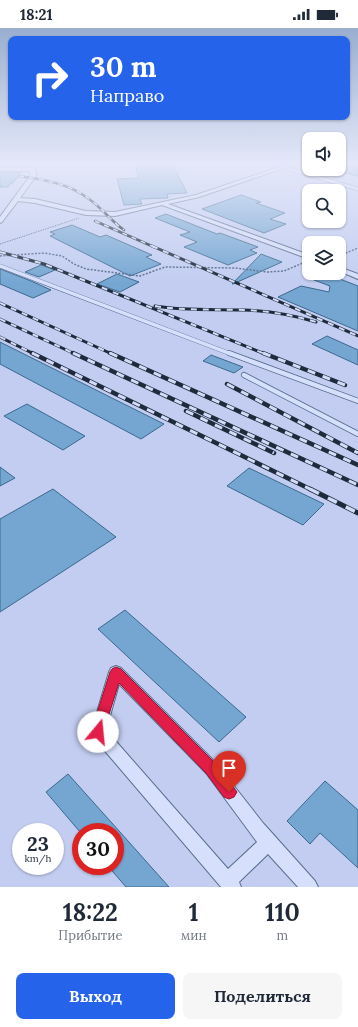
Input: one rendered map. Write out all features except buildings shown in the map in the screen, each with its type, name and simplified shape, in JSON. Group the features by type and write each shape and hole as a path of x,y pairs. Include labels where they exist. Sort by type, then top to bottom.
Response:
{"street":[{"path":"0,221 13,203"},
{"path":"44,203 92,214 115,214 166,203"},
{"path":"162,204 302,254"},
{"path":"346,272 358,277"},
{"path":"270,842 229,884 98,732 116,672 211,768 270,842 309,887"}],"lane":[{"path":"0,266 358,401"},
{"path":"244,375 358,434"}],"path":[{"path":"346,253 358,248"},
{"path":"0,256 44,253 62,256 74,264 86,268 140,276 165,267 235,268 267,272 284,271 302,262"}],"railway":[{"path":"94,203 124,230"},
{"path":"95,221 154,247"},
{"path":"152,246 358,336"},
{"path":"0,252 44,264 265,354"},
{"path":"0,303 112,354"},
{"path":"155,306 166,308 262,311 289,315 316,322"},
{"path":"0,319 75,354"},
{"path":"0,337 32,353"},
{"path":"32,353 312,490"},
{"path":"73,353 358,485"},
{"path":"110,353 358,465"},
{"path":"263,353 345,385"},
{"path":"227,384 358,453"},
{"path":"186,411 274,453"},
{"path":"312,490 358,513"}],"route":[{"path":"98,732 116,672 211,768 229,792"}]}
